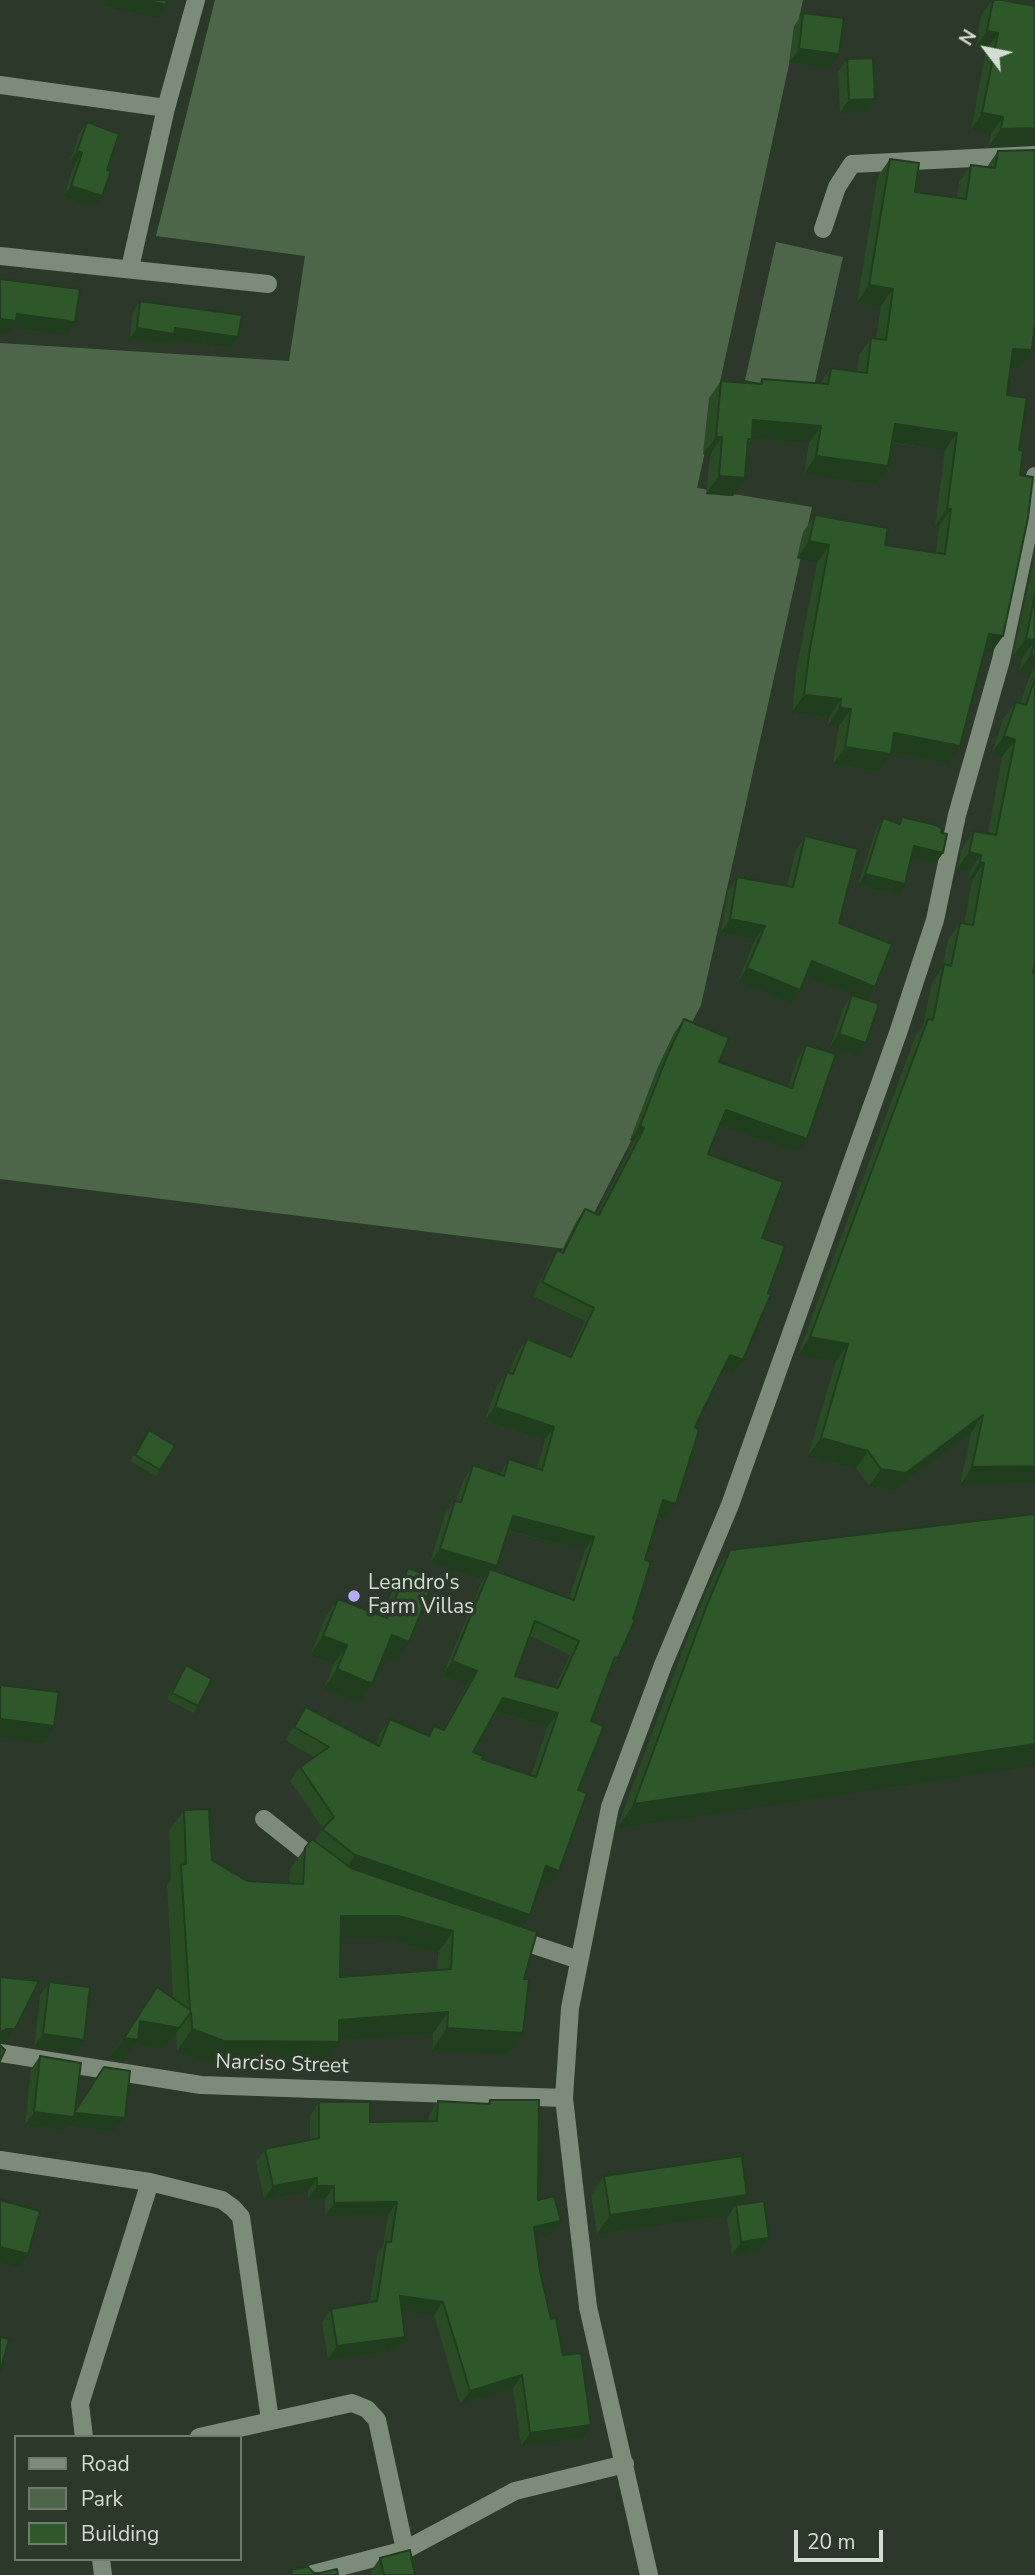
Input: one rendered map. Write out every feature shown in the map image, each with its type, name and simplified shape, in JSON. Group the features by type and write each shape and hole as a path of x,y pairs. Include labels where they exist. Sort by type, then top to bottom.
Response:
{"street":[{"path":"130,268 166,108 196,0"},
{"path":"0,85 166,108"},
{"path":"823,229 837,187 852,164 1035,155"},
{"path":"0,256 268,284"},
{"path":"649,2575 588,2308 564,2098 570,2008 610,1807 663,1665 730,1505 898,1033 935,920 957,815 1001,660 1027,537 1035,476"},
{"path":"264,1819 340,1879"},
{"path":"490,1930 579,1960"},
{"name":"Narciso Street","path":"0,2053 201,2085 564,2098"},
{"path":"0,2160 150,2182 222,2200 233,2208 241,2217 270,2420"},
{"path":"83,2435 80,2403 150,2182"},
{"path":"207,2435 352,2403 367,2409 377,2420 405,2550"},
{"path":"309,2575 405,2550 515,2491 625,2464"}],"green space":[{"path":"215,0 803,0 697,488 812,507 701,1005 575,1250 0,1179 0,343 289,361 305,256 156,236"},
{"path":"776,242 843,257 812,395 745,380"}],"building":[{"path":"144,0 167,0 166,5"},
{"path":"993,0 1035,6 1035,128 1001,129 1003,117 982,113 998,33 987,31"},
{"path":"803,13 844,18 839,54 799,49"},
{"path":"873,58 875,99 849,100 847,59"},
{"path":"87,122 119,134 102,196 71,186 82,153 77,151"},
{"path":"1035,150 1035,322 1032,350 1013,349 1007,395 1027,398 1019,450 1023,451 1020,475 1033,477 1028,518 1003,636 989,634 960,746 894,733 891,754 845,747 851,709 840,708 841,699 804,695 829,545 809,541 815,515 888,528 885,545 945,554 951,509 947,509 957,433 895,424 888,466 816,456 821,426 753,420 752,439 748,439 745,478 719,476 722,437 716,437 721,381 762,384 762,379 828,384 831,368 867,373 871,338 886,340 893,289 869,285 890,159 919,163 915,192 966,199 971,165 995,168 998,151"},
{"path":"0,279 80,289 75,322 17,314 16,321 0,319"},
{"path":"140,301 242,315 238,337 175,328 174,334 137,328"},
{"path":"1035,594 1035,640 1026,639"},
{"path":"1035,678 1035,1466 972,1467 983,1415 906,1473 881,1469 868,1451 821,1438 848,1344 810,1337 928,1019 933,1020 944,964 951,966 960,923 973,925 984,863 980,862 981,855 969,852 974,831 996,835 1015,740 1004,736 1016,702 1026,705"},
{"path":"902,817 936,825 942,829 941,833 947,834 943,853 914,846 905,884 865,874 883,818 900,824"},
{"path":"805,836 858,849 839,923 892,944 875,987 812,961 800,990 747,968 765,926 730,919 737,877 793,887"},
{"path":"852,995 879,1004 866,1043 839,1034"},
{"path":"684,1019 729,1038 719,1062 792,1088 806,1045 836,1054 807,1139 726,1110 708,1154 783,1182 762,1238 785,1246 768,1293 771,1294 743,1360 730,1355 695,1427 699,1430 676,1504 663,1500 645,1560 651,1562 633,1619 635,1620 618,1658 615,1657 591,1721 604,1726 578,1790 587,1793 559,1871 546,1866 530,1915 355,1855 322,1829 334,1817 300,1767 329,1747 294,1727 306,1707 379,1746 390,1719 429,1736 434,1726 444,1730 477,1671 452,1661 490,1569 574,1600 594,1537 513,1516 497,1566 440,1549 455,1501 461,1502 473,1465 504,1476 509,1459 542,1470 554,1427 495,1407 507,1372 513,1374 527,1339 571,1357 594,1308 542,1282 557,1250 563,1253 585,1209 599,1215 644,1128 640,1126","holes":["535,1621 579,1641 558,1688 515,1676","503,1698 558,1713 536,1777 482,1759 483,1756 473,1752"]},
{"path":"149,1430 175,1446 160,1470 135,1455"},
{"path":"1035,1514 1035,1744 634,1804 706,1607 730,1550"},
{"path":"408,1568 435,1578 409,1642 392,1635 372,1684 337,1669 347,1645 323,1636 338,1599 387,1618"},
{"path":"186,1665 212,1679 198,1706 172,1693"},
{"path":"0,1685 59,1692 54,1726 0,1719"},
{"path":"209,1809 212,1860 247,1881 303,1884 305,1848 312,1839 351,1868 537,1932 524,1979 529,1979 523,2033 447,2028 448,2012 339,2020 339,2042 224,2041 192,2029 191,2012 179,2028 140,2021 138,2040 124,2038 157,1987 190,2010 181,1865 186,1864 184,1810","holes":["341,1916 398,1916 453,1931 451,1969 340,1977"]},
{"path":"0,1977 39,1981 15,2029 6,2029 0,2033"},
{"path":"49,1982 90,1987 84,2040 43,2034"},
{"path":"0,2045 5,2050 0,2061"},
{"path":"40,2056 81,2063 75,2111 104,2067 130,2071 125,2118 75,2113 74,2117 34,2112"},
{"path":"490,2100 539,2100 538,2200 554,2196 561,2221 534,2227 540,2271 551,2319 556,2318 563,2355 581,2353 591,2425 530,2433 522,2375 470,2391 443,2302 400,2296 405,2337 337,2346 331,2309 377,2301 386,2242 391,2242 397,2202 334,2203 334,2186 317,2186 317,2178 273,2186 265,2149 319,2138 319,2102 370,2102 370,2122 437,2121 438,2101 490,2104"},
{"path":"742,2156 747,2195 610,2215 604,2176"},
{"path":"0,2200 40,2211 28,2254 0,2247"},
{"path":"764,2201 769,2238 741,2242 736,2205"},
{"path":"0,2337 9,2339 0,2372"},
{"path":"410,2550 415,2575 384,2575 380,2558"},
{"path":"308,2567 314,2573 337,2569 338,2575 292,2575 291,2570"}],"place":[{"name":"Leandro's Farm Villas","path":"354,1596"}]}
